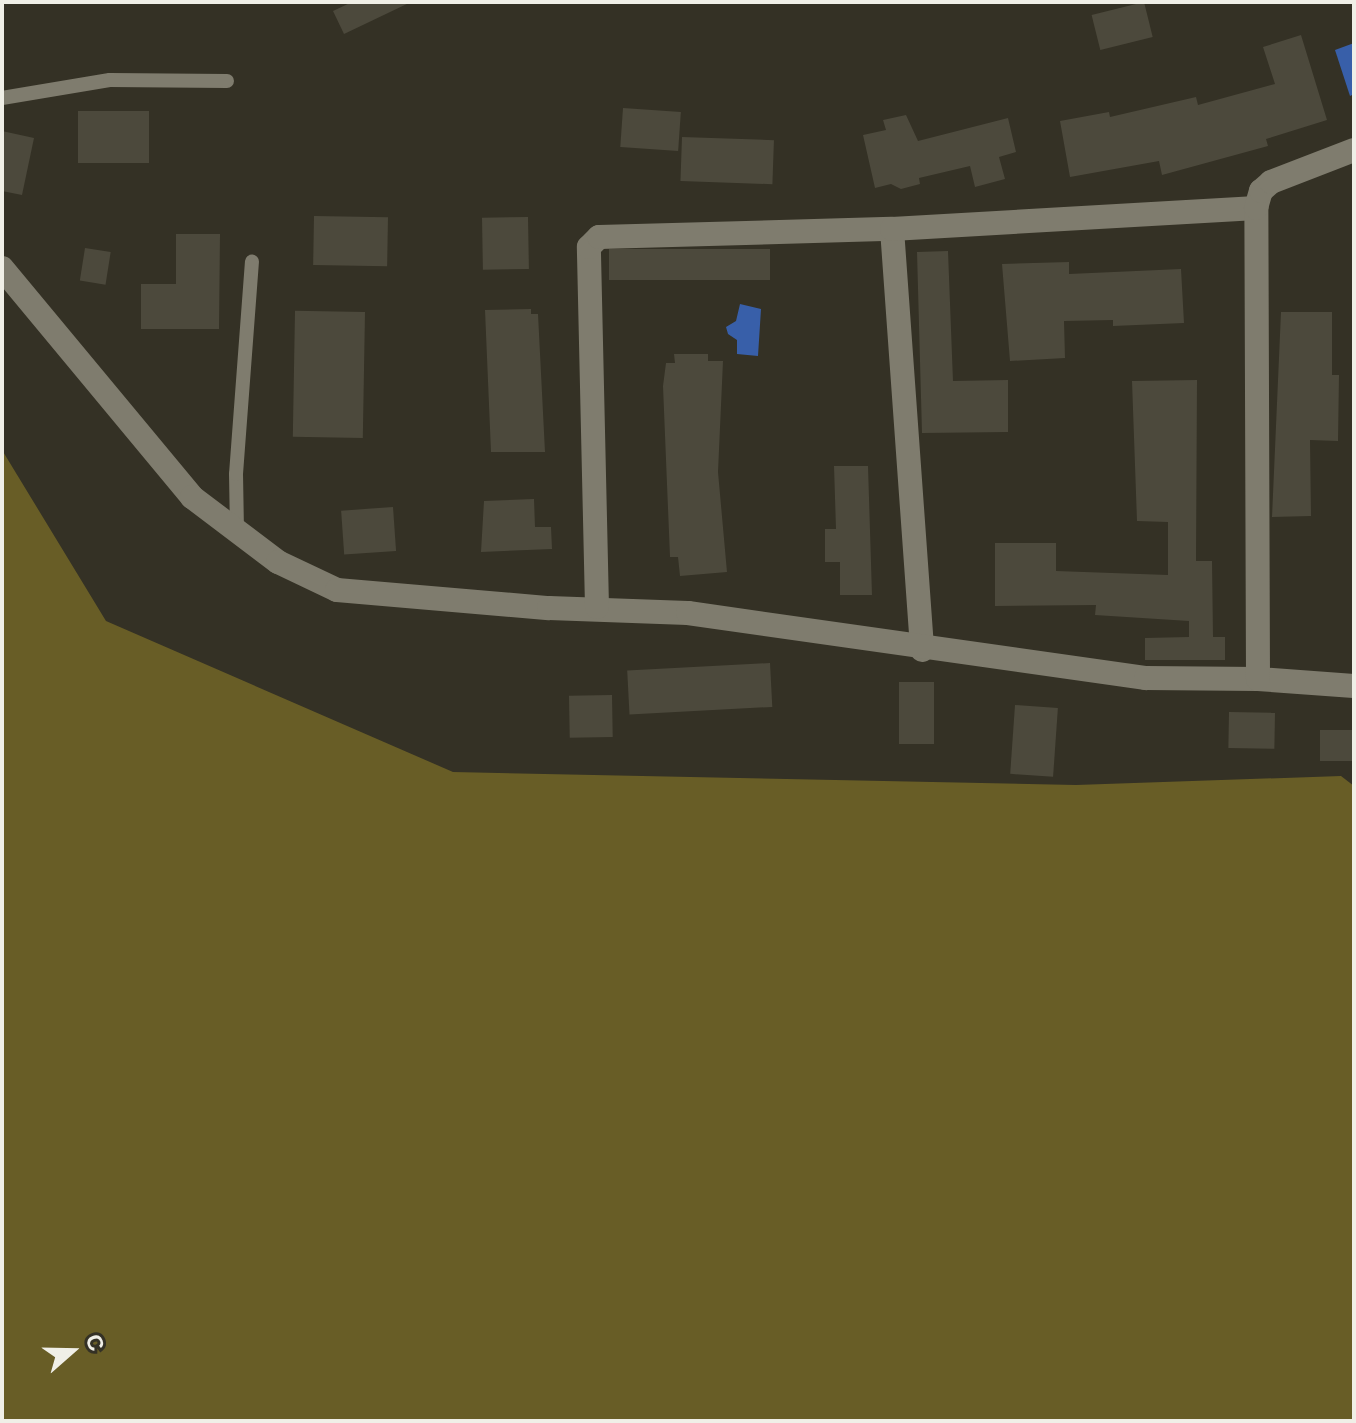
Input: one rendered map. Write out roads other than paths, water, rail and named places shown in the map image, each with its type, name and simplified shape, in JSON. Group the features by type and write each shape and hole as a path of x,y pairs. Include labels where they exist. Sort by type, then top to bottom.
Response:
{"street":[{"path":"1258,679 1256,208 1261,191 1271,182 1354,150"},
{"path":"597,607 589,247 611,234 892,229 1256,208"},
{"path":"892,229 922,650"},
{"path":"2,268 192,497 278,562 337,590 549,608 597,607 688,613 922,650 1146,678 1258,679 1354,686"}],"lane":[{"path":"2,98 110,80 227,81"},
{"path":"237,531 236,474 252,262"}],"water":[{"path":"1354,43 1354,94 1350,96 1335,50"},
{"path":"740,304 761,309 758,356 737,354 737,340 728,334 726,327 736,321"}]}
